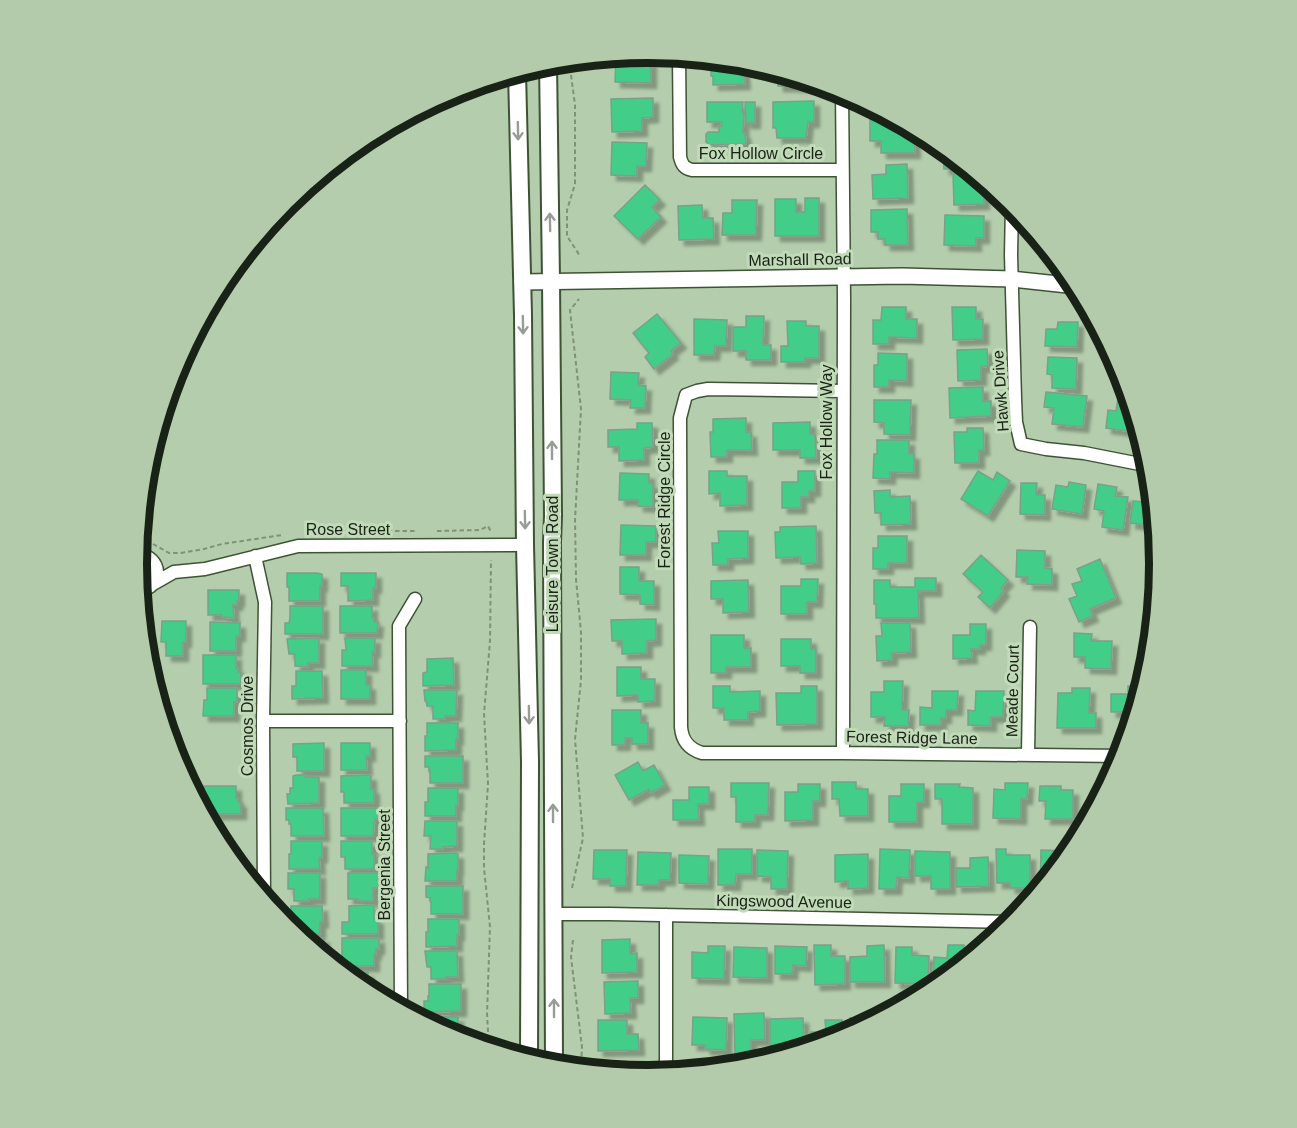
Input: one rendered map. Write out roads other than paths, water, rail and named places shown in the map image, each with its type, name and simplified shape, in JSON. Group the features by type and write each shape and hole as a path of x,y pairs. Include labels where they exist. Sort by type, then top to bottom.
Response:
{"main road":[{"name":"Leisure Town Road","path":"548,74 554,1056"},
{"name":"Leisure Town Road","path":"517,81 530,762 529,1050"},
{"path":"530,762 538,881 543,898 553,914"}],"street":[{"name":"Fox Hollow Circle","path":"679,64 680,157 686,168 692,170 842,170"},
{"name":"Fox Hollow Way","path":"842,102 843,753"},
{"name":"Hawk Drive","path":"1012,220 1015,399 1016,422 1021,444 1139,464"},
{"name":"Marshall Road","path":"522,282 902,276 1012,279 1064,285"},
{"name":"Forest Ridge Circle","path":"702,753 694,750 682,736 680,418 686,395 708,389 843,391"},
{"name":"Rose Street","path":"148,587 174,572 205,569 298,546 525,545"},
{"name":"Rose Street","path":"147,556 154,563 174,572"},
{"name":"Cosmos Drive","path":"255,556 265,602 264,884"},
{"path":"148,586 157,574 154,563"},
{"name":"Bergenia Street","path":"401,1000 399,626 415,598"},
{"name":"Meade Court","path":"1028,755 1030,627"},
{"path":"263,721 400,721"},
{"name":"Forest Ridge Lane","path":"702,753 1111,756"},
{"name":"Kingswood Avenue","path":"553,914 999,922"},
{"path":"666,915 666,1064"}]}
